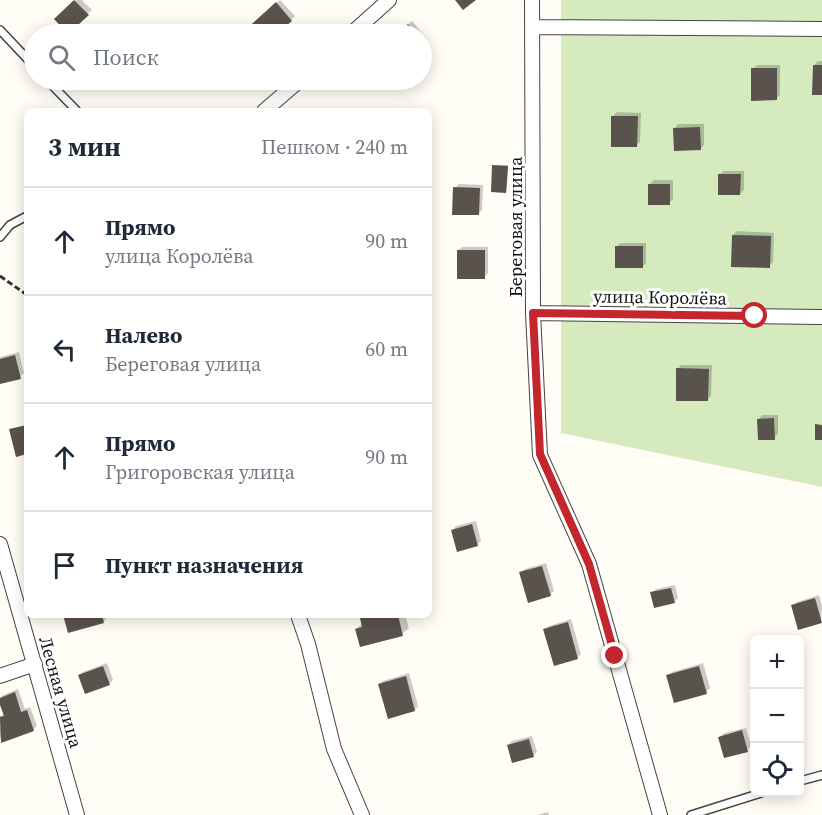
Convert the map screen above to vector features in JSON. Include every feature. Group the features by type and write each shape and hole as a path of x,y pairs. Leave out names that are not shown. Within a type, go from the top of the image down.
{"street":[{"path":"362,24 389,0"},
{"name":"Береговая улица","path":"532,0 533,313 540,454 589,564 660,815"},
{"path":"532,27 822,29"},
{"path":"267,108 288,90"},
{"name":"улица Королёва","path":"533,313 822,317"},
{"name":"Лесная улица","path":"0,544 77,815"},
{"path":"299,618 308,644 334,749 362,815"},
{"path":"0,676 35,664"}],"lane":[{"path":"0,30 24,55"},
{"path":"57,90 74,108"},
{"path":"0,237 10,225 24,218"},
{"path":"804,781 822,775"},
{"path":"691,815 750,796"}],"path":[{"path":"0,276 24,293"}],"green space":[{"path":"561,0 822,0 822,487 561,433"}],"building":[{"path":"74,0 89,15 79,24 59,24 54,19"},
{"path":"455,0 476,0 463,10"},
{"path":"276,2 292,21 288,24 252,24"},
{"path":"813,65 822,65 822,95 812,95"},
{"path":"751,68 777,68 777,100 751,101"},
{"path":"611,116 638,116 637,147 611,147"},
{"path":"700,127 701,150 674,151 673,128"},
{"path":"492,165 508,166 506,193 491,192"},
{"path":"718,174 741,174 740,195 718,195"},
{"path":"648,184 670,184 670,205 648,205"},
{"path":"453,187 480,188 479,215 452,215"},
{"path":"732,235 771,236 770,268 731,267"},
{"path":"615,246 643,246 643,268 615,268"},
{"path":"457,250 485,250 485,279 457,279"},
{"path":"15,355 21,379 0,384 0,359"},
{"path":"676,368 709,369 708,401 676,401"},
{"path":"774,418 775,440 758,440 757,419"},
{"path":"815,424 822,425 822,440 815,440"},
{"path":"24,426 24,455 16,457 9,429"},
{"path":"472,524 478,546 457,552 451,530"},
{"path":"542,566 551,596 528,603 519,572"},
{"path":"671,588 675,603 654,608 650,592"},
{"path":"815,598 822,623 798,630 791,605"},
{"path":"64,618 103,618 104,623 68,633"},
{"path":"360,618 399,618 403,636 360,647 355,629 362,627"},
{"path":"568,622 578,659 554,666 543,629"},
{"path":"103,666 110,685 85,694 78,675"},
{"path":"699,666 707,694 674,703 666,675"},
{"path":"406,676 415,711 388,719 378,684"},
{"path":"15,692 21,712 27,710 34,731 1,743 0,717 4,716 0,698"},
{"path":"742,730 748,752 724,758 718,737"},
{"path":"529,739 534,757 512,763 507,745"}],"route":[{"path":"615,656 589,564 540,454 533,313 755,316"}]}
